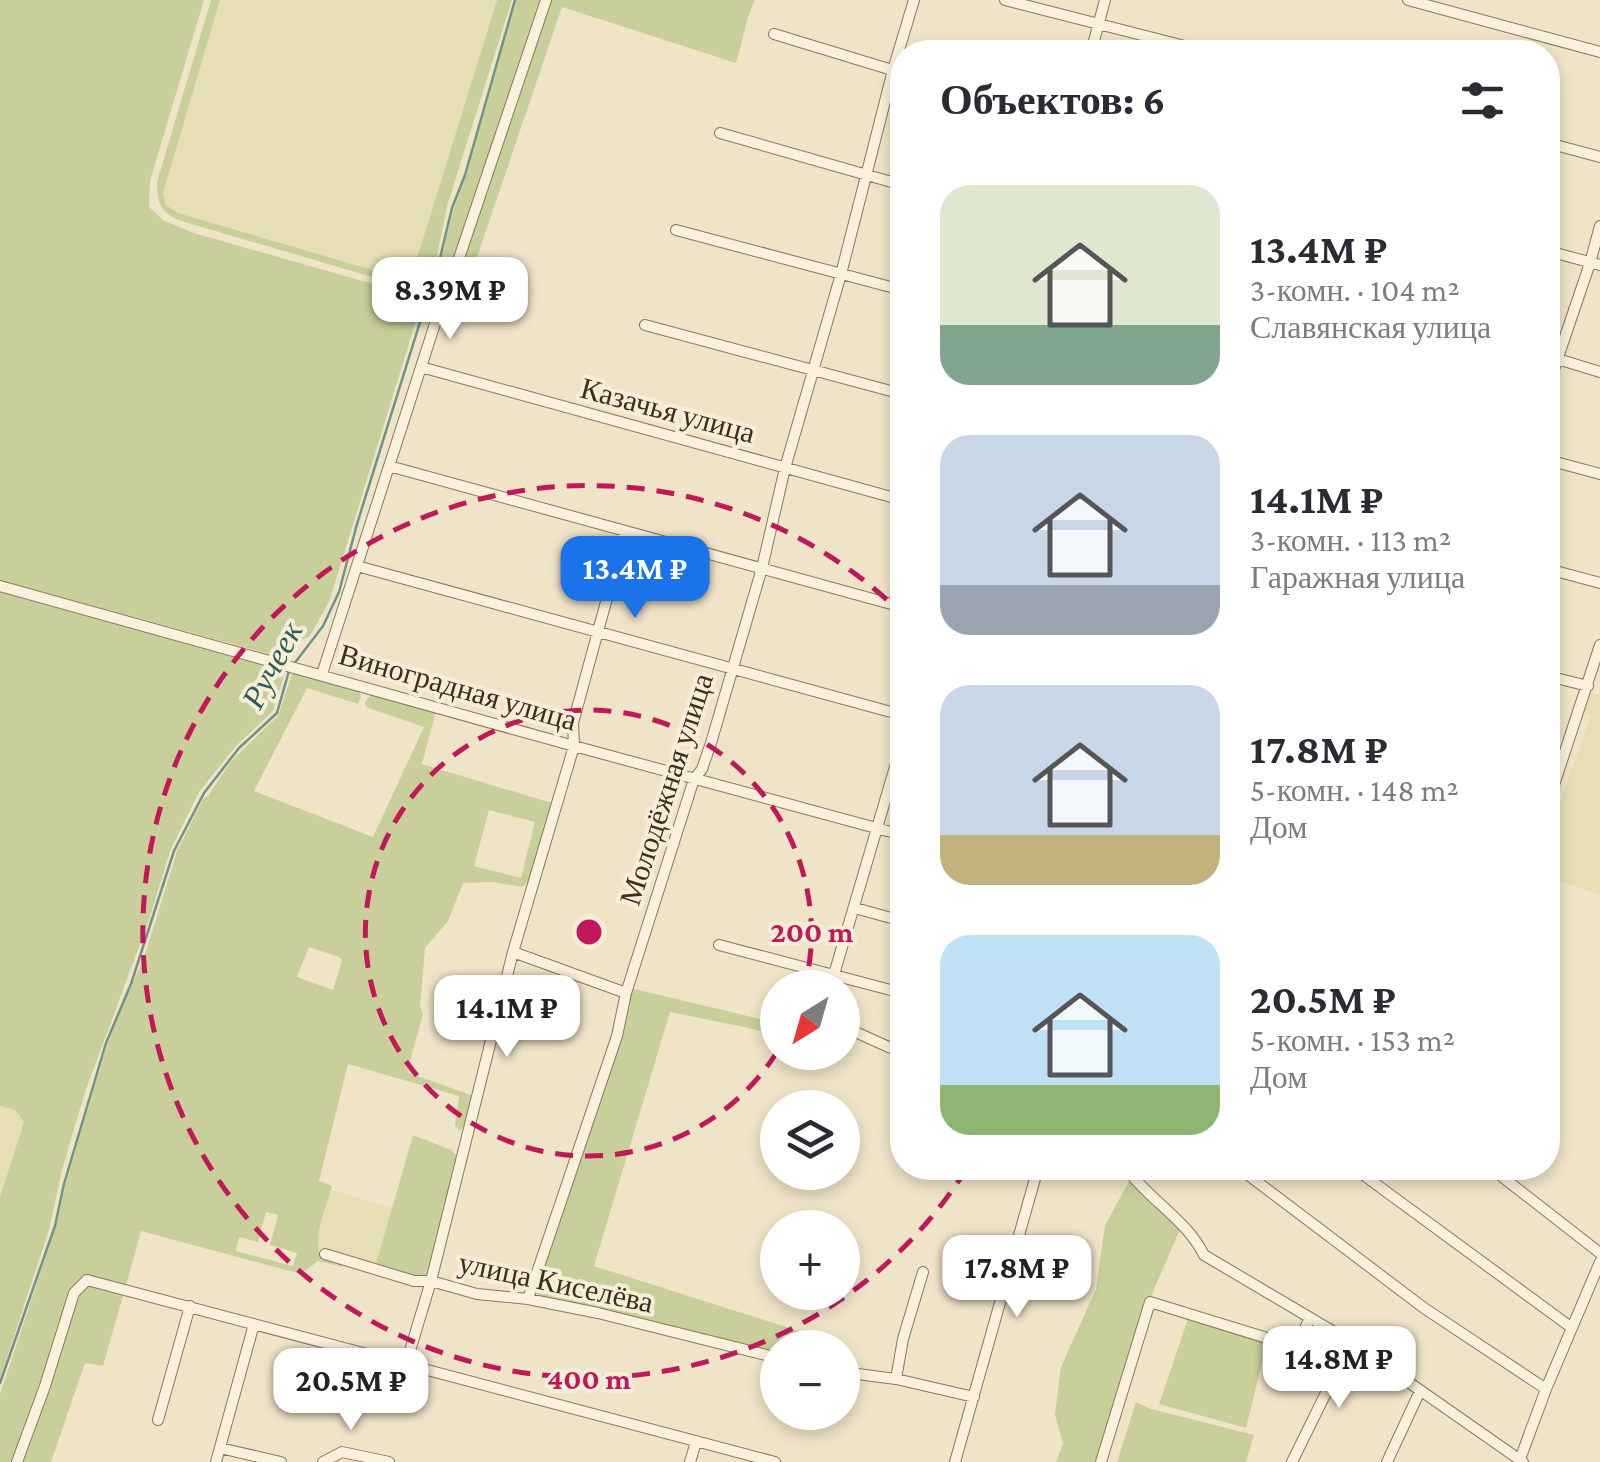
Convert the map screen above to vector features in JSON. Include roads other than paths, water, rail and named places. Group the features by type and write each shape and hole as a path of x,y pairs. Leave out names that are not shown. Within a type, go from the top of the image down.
{"street":[{"path":"322,674 546,0"},
{"name":"Молодёжная улица","path":"905,40 914,0"},
{"path":"1005,0 1158,40"},
{"path":"1095,40 1105,0"},
{"path":"1408,0 1556,40"},
{"path":"774,34 890,70"},
{"path":"1560,41 1600,52"},
{"name":"Молодёжная улица","path":"528,1299 617,1036 626,993 694,779 712,742 890,98"},
{"path":"720,133 890,182"},
{"path":"1560,146 1600,157"},
{"path":"1560,341 1595,264 1600,226"},
{"path":"676,230 890,287"},
{"path":"1560,254 1595,264"},
{"path":"645,325 890,391"},
{"path":"1560,360 1600,372"},
{"name":"Казачья улица","path":"421,367 890,497"},
{"path":"1560,463 1600,474"},
{"path":"389,466 890,604"},
{"path":"406,1364 431,1281 513,952 574,746 574,723 626,532"},
{"path":"357,566 890,712"},
{"path":"1560,572 1600,583"},
{"name":"Виноградная улица","path":"0,586 890,832"},
{"path":"1560,759 1600,644"},
{"path":"1560,679 1588,686"},
{"path":"836,970 890,782"},
{"path":"855,908 890,918"},
{"path":"719,944 820,970"},
{"path":"513,952 626,993"},
{"path":"860,981 890,990"},
{"path":"860,1034 890,1048"},
{"path":"955,1462 1035,1180"},
{"path":"1135,1180 1195,1236 1204,1255 1351,1342 1521,1461 1546,1389 1600,1262"},
{"path":"1255,1180 1424,1308 1546,1389"},
{"path":"1370,1180 1572,1328"},
{"path":"1506,1180 1600,1253"},
{"name":"улица Киселёва","path":"325,1254 414,1281 598,1313 760,1354"},
{"path":"896,1379 923,1272"},
{"path":"16,1461 74,1293 87,1280 776,1462"},
{"path":"1101,1462 1150,1302 1296,1347 1310,1318"},
{"path":"158,1420 190,1306"},
{"path":"216,1462 254,1324"},
{"path":"1292,1462 1351,1342"},
{"path":"860,1374 974,1397"},
{"path":"1387,1462 1420,1391"},
{"path":"690,1462 696,1442"},
{"path":"220,1448 281,1462"},
{"path":"323,1462 342,1452 389,1462"}],"waterway":[{"name":"Ручеек","path":"294,664 323,626 339,592 515,0"},
{"name":"Ручеек","path":"0,1383 55,1226 106,1043 131,984 174,851 204,793 239,748 277,713 289,671"}]}
